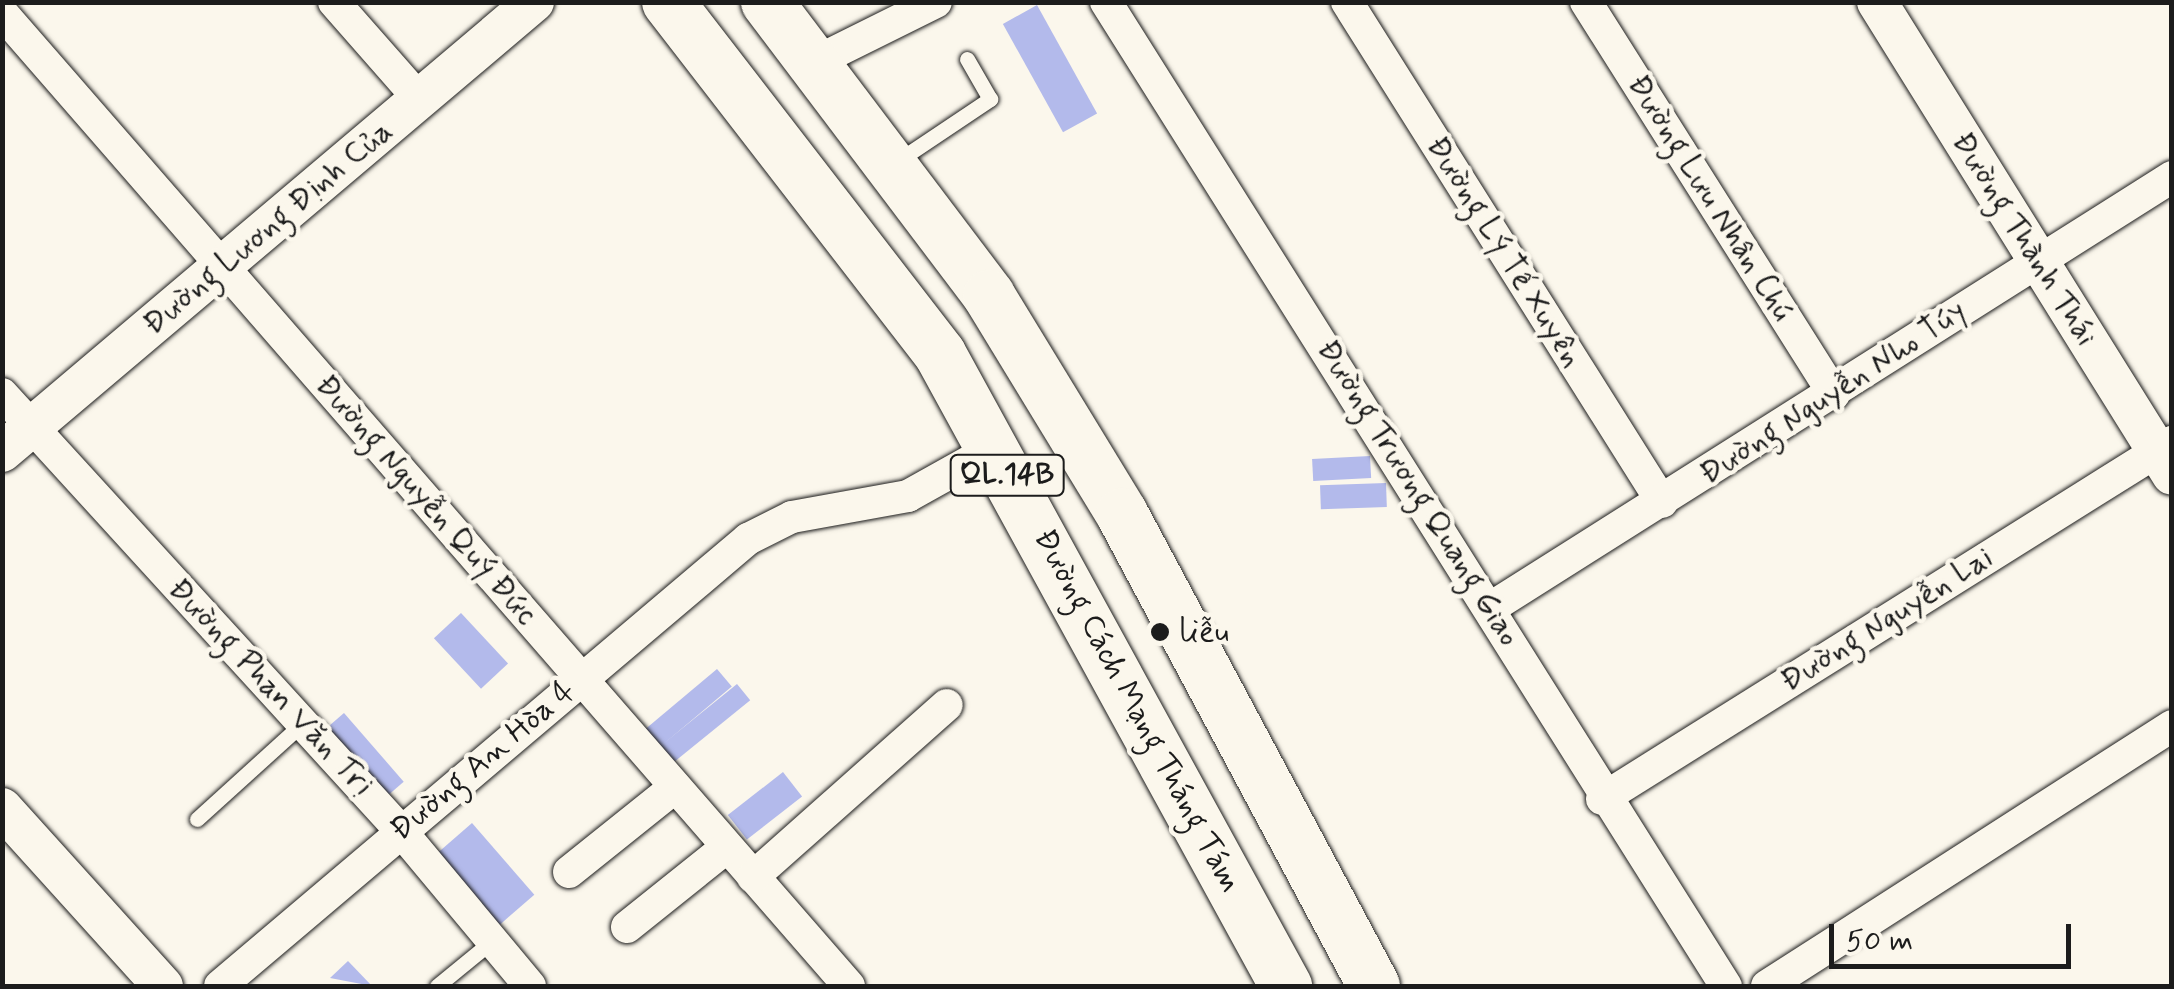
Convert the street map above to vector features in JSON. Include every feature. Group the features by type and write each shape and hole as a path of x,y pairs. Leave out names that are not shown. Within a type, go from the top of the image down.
{"highway":[{"name":"Đường Cách Mạng Tháng Tám","path":"668,2 893,288 992,449 1286,986"},
{"name":"QL.14B","path":"768,2 989,296 1122,514 1374,986"}],"street":[{"path":"334,2 420,100"},
{"name":"Đường Lương Định Của","path":"16,440 534,2"},
{"path":"816,62 936,2"},
{"name":"Đường Trương Quang Giao","path":"1106,2 1492,607 1602,799 1726,986"},
{"name":"Đường Lý Tế Xuyên","path":"1347,2 1662,502"},
{"name":"Đường Lưu Nhân Chú","path":"1586,2 1834,394"},
{"name":"Đường Thành Thái","path":"1877,2 2166,456"},
{"name":"Đường Nguyễn Quý Đức","path":"2,13 849,986"},
{"name":"Đường Nguyễn Nho Túy","path":"1492,607 2172,177"},
{"name":"Đường Phan Văn Trị","path":"2,394 16,440 303,723 400,830 530,986"},
{"name":"Đường An Hòa 4","path":"220,986 748,539 792,516 908,496 992,449"},
{"name":"Đường Nguyễn Lai","path":"1602,799 2166,456"},
{"path":"754,876 947,705"},
{"path":"1767,986 2172,726"},
{"path":"569,872 675,787"},
{"path":"2,808 162,986"},
{"path":"626,927 727,847"}],"lane":[{"path":"892,165 990,99 967,59"},
{"path":"197,819 303,723"},
{"path":"436,986 492,941"}],"building":[{"path":"1037,5 1097,113 1063,132 1003,24"},
{"path":"1370,456 1371,478 1313,481 1312,459"},
{"path":"1386,483 1387,507 1321,509 1320,485"},
{"path":"461,613 508,663 481,689 434,638"},
{"path":"717,669 732,687 661,746 646,729"},
{"path":"737,684 750,700 670,765 657,749"},
{"path":"344,713 404,782 383,800 323,731"},
{"path":"783,772 802,796 747,840 728,815"},
{"path":"472,823 534,895 496,928 434,856"},
{"path":"348,961 372,986 330,978"}],"place":[{"name":"liễu","path":"1160,632"}]}
